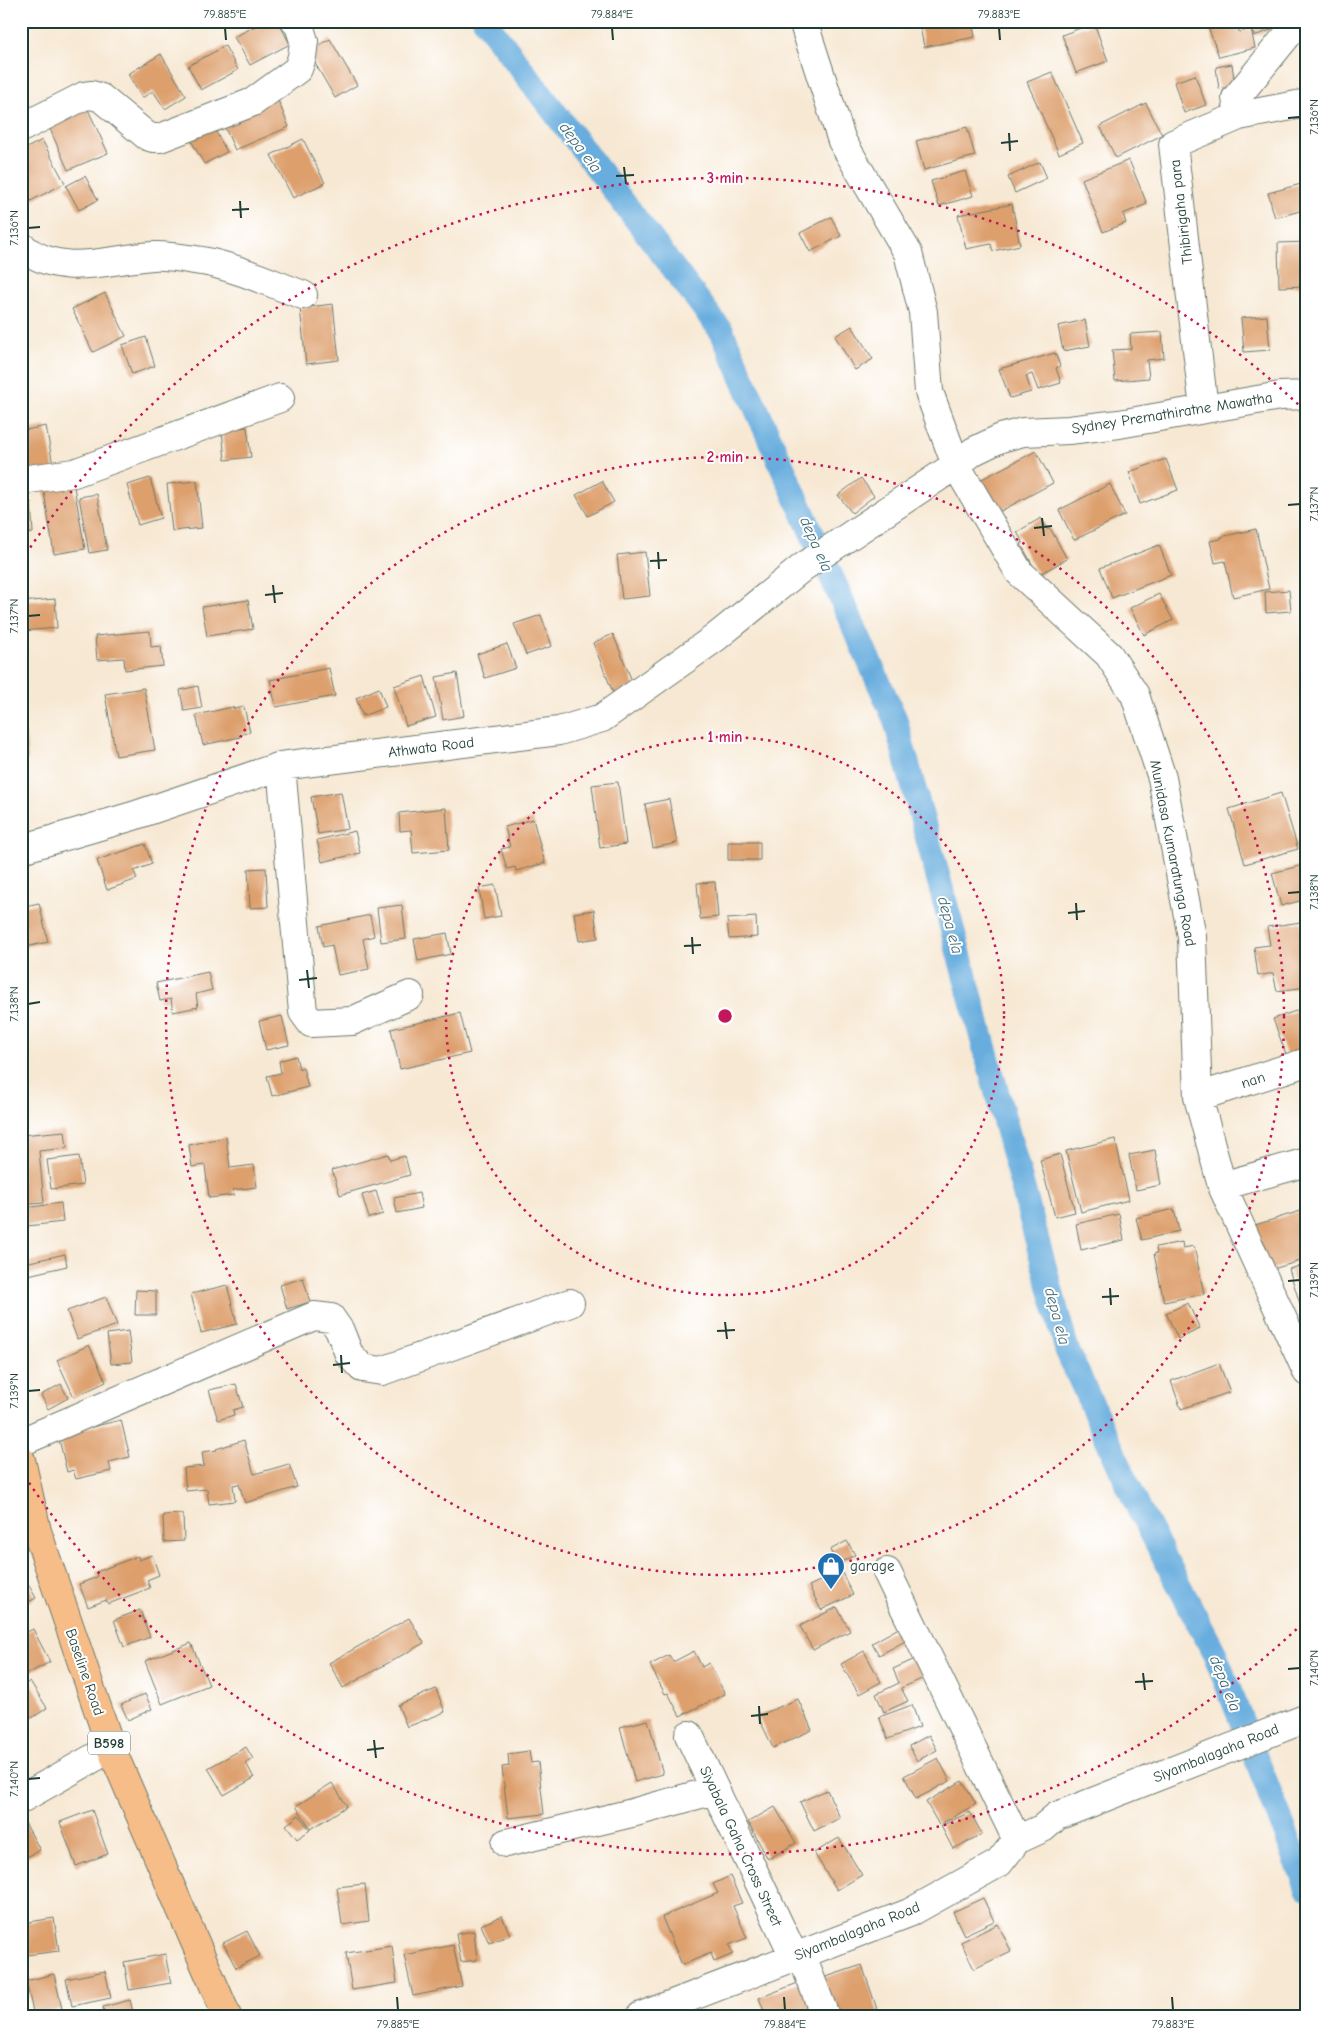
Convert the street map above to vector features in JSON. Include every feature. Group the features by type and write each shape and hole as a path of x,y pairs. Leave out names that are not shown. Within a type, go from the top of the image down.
{"main road":[{"name":"Baseline Road","path":"21,1460 29,1535 110,1748 227,2016"}],"street":[{"path":"21,128 84,96 92,95 101,98 153,138 160,138 253,102 298,69 304,41 299,25 295,21"},
{"name":"Munidasa Kumaratunga Road","path":"803,21 842,141 908,253 923,312 929,392 956,466 1019,572 1109,655 1135,695 1162,778 1192,937 1198,1097 1222,1186 1304,1360"},
{"path":"1299,21 1236,98 1239,116 1307,103"},
{"name":"Thibirigaha para","path":"1204,409 1173,144 1239,116"},
{"path":"21,246 28,252 54,264 82,265 154,256 201,261 303,295"},
{"name":"Sydney Premathiratne Mawatha","path":"841,543 956,466 974,451 1001,438 1023,432 1069,430 1119,424 1280,396 1307,396"},
{"path":"21,480 74,473 280,398"},
{"name":"Athwata Road","path":"21,849 133,816 281,766 559,731 602,718 715,638 802,567 841,543"},
{"path":"281,766 303,1012 311,1023 352,1021 410,994"},
{"name":"nan","path":"1198,1097 1307,1062"},
{"path":"1222,1186 1307,1162"},
{"path":"21,1442 314,1316 331,1318 340,1331 349,1354 362,1368 382,1371 570,1303"},
{"path":"887,1572 1017,1840"},
{"name":"Siyambalagaha Road","path":"641,2016 909,1913 999,1862 1017,1840 1043,1828 1058,1816 1277,1728 1307,1718"},
{"name":"Siyabala Gaha Cross Street","path":"689,1735 825,2016"},
{"path":"21,1799 110,1748"},
{"path":"506,1843 632,1813 715,1790"}],"building":[{"path":"265,21 278,21 290,44 250,65 234,37"},
{"path":"919,21 972,21 975,37 924,47"},
{"path":"1206,21 1236,21 1239,32 1251,29 1255,48 1219,57"},
{"path":"1249,21 1269,21 1271,30 1254,36"},
{"path":"1094,23 1108,61 1076,73 1062,35"},
{"path":"330,39 357,85 335,98 308,51"},
{"path":"225,46 238,70 201,90 188,66"},
{"path":"161,54 186,96 165,109 153,91 142,98 128,74"},
{"path":"1232,64 1235,86 1219,89 1216,67"},
{"path":"1052,72 1083,143 1059,154 1027,82"},
{"path":"1195,75 1206,105 1184,113 1174,82"},
{"path":"277,98 289,127 235,150 222,121"},
{"path":"85,103 108,153 68,170 46,120"},
{"path":"1146,103 1162,135 1116,158 1100,126"},
{"path":"211,123 227,152 204,164 188,135"},
{"path":"967,127 975,156 924,170 916,141"},
{"path":"303,139 325,183 293,198 271,155"},
{"path":"42,140 65,183 21,206 21,151"},
{"path":"1129,160 1147,204 1123,214 1126,223 1103,232 1082,179"},
{"path":"1040,162 1047,178 1015,193 1008,177"},
{"path":"965,171 973,196 939,206 931,181"},
{"path":"85,176 98,200 79,210 66,186"},
{"path":"1301,184 1307,209 1275,218 1268,193"},
{"path":"1012,204 1020,245 993,251 991,244 966,249 958,215"},
{"path":"831,217 841,236 810,252 800,233"},
{"path":"1307,242 1307,286 1279,287 1278,243"},
{"path":"105,293 126,336 93,352 72,309"},
{"path":"333,304 339,360 306,364 300,308"},
{"path":"1267,316 1270,350 1244,352 1241,318"},
{"path":"1085,320 1090,346 1063,351 1058,326"},
{"path":"852,326 873,359 855,370 835,336"},
{"path":"1162,332 1164,358 1147,360 1149,378 1115,381 1112,350 1131,349 1130,334"},
{"path":"146,337 155,366 132,374 122,345"},
{"path":"1055,353 1060,366 1056,368 1061,383 1038,390 1032,374 1026,376 1031,392 1010,398 999,369"},
{"path":"46,426 54,471 21,477 21,431"},
{"path":"247,427 251,457 225,460 222,430"},
{"path":"1036,451 1053,483 997,513 980,480"},
{"path":"1166,459 1178,490 1140,504 1129,472"},
{"path":"150,478 161,518 138,525 127,485"},
{"path":"861,478 874,496 852,513 838,495"},
{"path":"73,481 85,549 54,554 43,486"},
{"path":"197,481 202,528 172,531 167,484"},
{"path":"602,481 614,502 588,516 576,495"},
{"path":"1110,484 1125,515 1074,540 1059,510"},
{"path":"97,494 107,550 89,553 79,497"},
{"path":"21,502 31,502 33,533 21,534"},
{"path":"1041,518 1048,530 1050,528 1067,559 1038,575 1021,544 1023,543 1017,532"},
{"path":"1256,529 1269,589 1233,597 1225,561 1215,563 1210,541"},
{"path":"1159,545 1171,575 1112,598 1100,568"},
{"path":"645,552 650,596 622,599 617,555"},
{"path":"1289,590 1291,611 1266,613 1265,592"},
{"path":"1159,594 1173,620 1144,635 1130,608"},
{"path":"55,599 57,628 23,631 24,646 21,646 21,602"},
{"path":"248,600 253,629 207,636 202,607"},
{"path":"541,615 552,646 526,655 514,624"},
{"path":"150,631 151,647 161,646 163,666 125,670 124,658 97,660 95,636"},
{"path":"613,634 634,686 614,695 593,643"},
{"path":"507,644 516,668 485,678 477,654"},
{"path":"329,668 335,696 276,707 270,680"},
{"path":"457,673 464,716 443,720 436,677"},
{"path":"424,676 436,717 406,726 394,686"},
{"path":"198,686 202,708 184,711 180,690"},
{"path":"144,688 155,750 116,756 105,694"},
{"path":"379,688 386,707 363,716 356,698"},
{"path":"233,707 234,709 244,707 250,732 239,735 240,737 203,745 196,715"},
{"path":"21,731 25,731 28,760 21,761"},
{"path":"618,782 626,844 600,848 592,785"},
{"path":"341,792 348,829 318,834 311,797"},
{"path":"1281,793 1298,849 1245,864 1229,809"},
{"path":"669,799 677,843 653,848 645,804"},
{"path":"446,808 449,850 413,853 411,830 400,831 399,813"},
{"path":"533,819 545,863 516,871 515,867 507,869 501,849 510,847 505,827"},
{"path":"355,831 360,853 322,862 317,840"},
{"path":"728,842 760,842 760,860 728,860"},
{"path":"145,844 152,864 134,871 137,879 107,890 97,860"},
{"path":"1307,864 1307,899 1281,906 1272,873"},
{"path":"266,868 268,907 250,908 248,869"},
{"path":"715,882 718,917 700,919 697,883"},
{"path":"495,885 501,916 484,919 479,888"},
{"path":"39,903 48,942 21,948 21,907"},
{"path":"402,905 406,939 381,942 377,908"},
{"path":"594,910 598,938 579,941 574,913"},
{"path":"370,915 374,936 363,939 369,969 338,975 332,945 323,947 319,926"},
{"path":"756,917 757,937 729,939 727,919"},
{"path":"1301,922 1307,955 1307,987 1277,991 1273,973 1258,976 1254,947 1270,945 1267,927"},
{"path":"447,933 451,954 418,961 414,939"},
{"path":"208,972 212,990 196,994 198,1007 173,1012 171,999 160,1001 156,983"},
{"path":"1307,1007 1307,1056 1289,1062 1273,1019"},
{"path":"460,1013 470,1053 400,1069 391,1029"},
{"path":"282,1016 289,1045 266,1050 259,1021"},
{"path":"296,1056 299,1069 303,1067 308,1087 272,1096 267,1076 281,1073 279,1061"},
{"path":"65,1131 67,1148 39,1151 44,1203 21,1205 21,1135"},
{"path":"226,1137 230,1168 254,1165 257,1187 233,1190 234,1195 209,1198 205,1165 192,1167 189,1145"},
{"path":"1115,1139 1129,1200 1081,1212 1066,1151"},
{"path":"1155,1150 1161,1185 1136,1190 1129,1155"},
{"path":"388,1154 390,1160 405,1156 410,1175 340,1195 332,1170"},
{"path":"1060,1154 1075,1212 1055,1217 1040,1160"},
{"path":"79,1156 83,1185 51,1189 47,1160"},
{"path":"376,1191 383,1214 369,1218 362,1195"},
{"path":"419,1193 422,1208 397,1213 394,1198"},
{"path":"61,1203 63,1222 27,1226 24,1208"},
{"path":"1174,1209 1179,1231 1142,1240 1136,1218"},
{"path":"1307,1209 1307,1259 1266,1271 1252,1226"},
{"path":"1119,1214 1124,1240 1081,1250 1076,1224"},
{"path":"1182,1242 1183,1248 1194,1246 1204,1294 1164,1302 1154,1254 1157,1253 1156,1247"},
{"path":"65,1254 67,1266 24,1276 21,1264"},
{"path":"1307,1264 1307,1322 1306,1323 1289,1269"},
{"path":"303,1278 310,1302 287,1309 280,1285"},
{"path":"227,1285 237,1324 201,1333 191,1294"},
{"path":"136,1290 156,1291 156,1315 135,1315"},
{"path":"106,1297 117,1325 77,1339 67,1311"},
{"path":"1188,1303 1200,1329 1178,1339 1166,1313"},
{"path":"128,1331 132,1362 111,1364 107,1334"},
{"path":"89,1345 106,1382 74,1397 57,1360"},
{"path":"1219,1363 1230,1392 1181,1409 1171,1381"},
{"path":"61,1384 68,1398 48,1409 41,1395"},
{"path":"236,1384 243,1407 233,1410 234,1415 218,1420 209,1390"},
{"path":"121,1420 130,1457 109,1462 111,1471 76,1479 73,1470 67,1472 58,1435"},
{"path":"244,1440 254,1474 289,1464 297,1487 245,1503 239,1484 233,1485 235,1501 209,1504 207,1489 186,1491 184,1468 204,1466 202,1452 217,1450"},
{"path":"1307,1457 1307,1476 1298,1463"},
{"path":"183,1514 184,1541 164,1542 163,1515"},
{"path":"847,1541 855,1555 837,1564 830,1550"},
{"path":"152,1555 159,1575 147,1580 150,1588 108,1604 106,1600 88,1607 79,1584 97,1577 96,1572 138,1556 139,1560"},
{"path":"21,1571 36,1598 21,1606"},
{"name":"garage","path":"841,1571 853,1595 821,1610 809,1586"},
{"path":"837,1607 850,1631 813,1650 800,1626"},
{"path":"140,1610 150,1637 124,1647 114,1620"},
{"path":"409,1618 424,1643 343,1688 329,1663"},
{"path":"904,1625 911,1638 879,1655 872,1643"},
{"path":"33,1629 50,1662 21,1677 21,1635"},
{"path":"191,1643 209,1685 162,1704 145,1661"},
{"path":"694,1651 702,1667 709,1663 725,1694 680,1716 668,1693 665,1694 650,1665 669,1655 673,1662"},
{"path":"864,1651 881,1682 859,1694 841,1664"},
{"path":"915,1659 924,1678 901,1688 908,1701 884,1712 876,1694 899,1683 893,1669"},
{"path":"30,1681 47,1708 32,1718 21,1702 21,1687"},
{"path":"436,1689 445,1712 407,1727 398,1705"},
{"path":"145,1694 152,1709 128,1720 121,1705"},
{"path":"798,1699 812,1730 773,1748 758,1716"},
{"path":"912,1705 920,1727 888,1739 879,1717"},
{"path":"21,1711 29,1721 21,1727"},
{"path":"648,1720 663,1774 635,1782 620,1727"},
{"path":"929,1735 937,1750 917,1761 909,1746"},
{"path":"246,1747 253,1759 246,1763 254,1778 224,1795 208,1768"},
{"path":"529,1751 531,1763 538,1762 544,1814 508,1818 502,1767 509,1766 508,1754"},
{"path":"938,1758 950,1781 916,1799 904,1776"},
{"path":"962,1781 976,1804 939,1825 926,1802"},
{"path":"332,1783 347,1806 311,1829 296,1806"},
{"path":"827,1790 840,1818 814,1831 800,1802"},
{"path":"775,1807 796,1843 768,1859 748,1822"},
{"path":"92,1810 108,1854 76,1866 60,1822"},
{"path":"970,1812 982,1834 953,1849 941,1826"},
{"path":"299,1815 310,1830 297,1839 286,1825"},
{"path":"23,1819 40,1850 21,1860 21,1820"},
{"path":"839,1838 862,1875 837,1890 814,1853"},
{"path":"730,1876 742,1903 733,1906 747,1938 729,1945 733,1954 714,1962 711,1953 682,1965 662,1917 718,1893 713,1884"},
{"path":"365,1884 369,1921 342,1925 337,1887"},
{"path":"983,1898 994,1921 964,1935 953,1912"},
{"path":"502,1916 510,1935 489,1943 481,1925"},
{"path":"54,1918 59,1951 27,1955 23,1923"},
{"path":"998,1924 1011,1951 974,1969 961,1942"},
{"path":"247,1931 260,1956 236,1968 223,1943"},
{"path":"474,1931 477,1960 461,1962 456,1934"},
{"path":"453,1945 462,1986 413,1996 404,1955"},
{"path":"392,1946 397,1983 352,1990 346,1953"},
{"path":"165,1954 171,1983 129,1990 124,1962"},
{"path":"862,1965 878,2012 865,2016 835,2016 823,1978"},
{"path":"105,1971 111,1998 72,2006 66,1979"},
{"path":"54,1974 62,2009 34,2016 26,1981"},
{"path":"803,1981 817,2016 766,2016 759,1998"},
{"path":"130,2000 134,2016 105,2016 103,2007"}],"waterway":[{"name":"depa ela","path":"485,21 722,332 895,719 1067,1350 1138,1507 1215,1654 1307,1887"}],"place":[{"name":"garage","path":"831,1590"}]}
